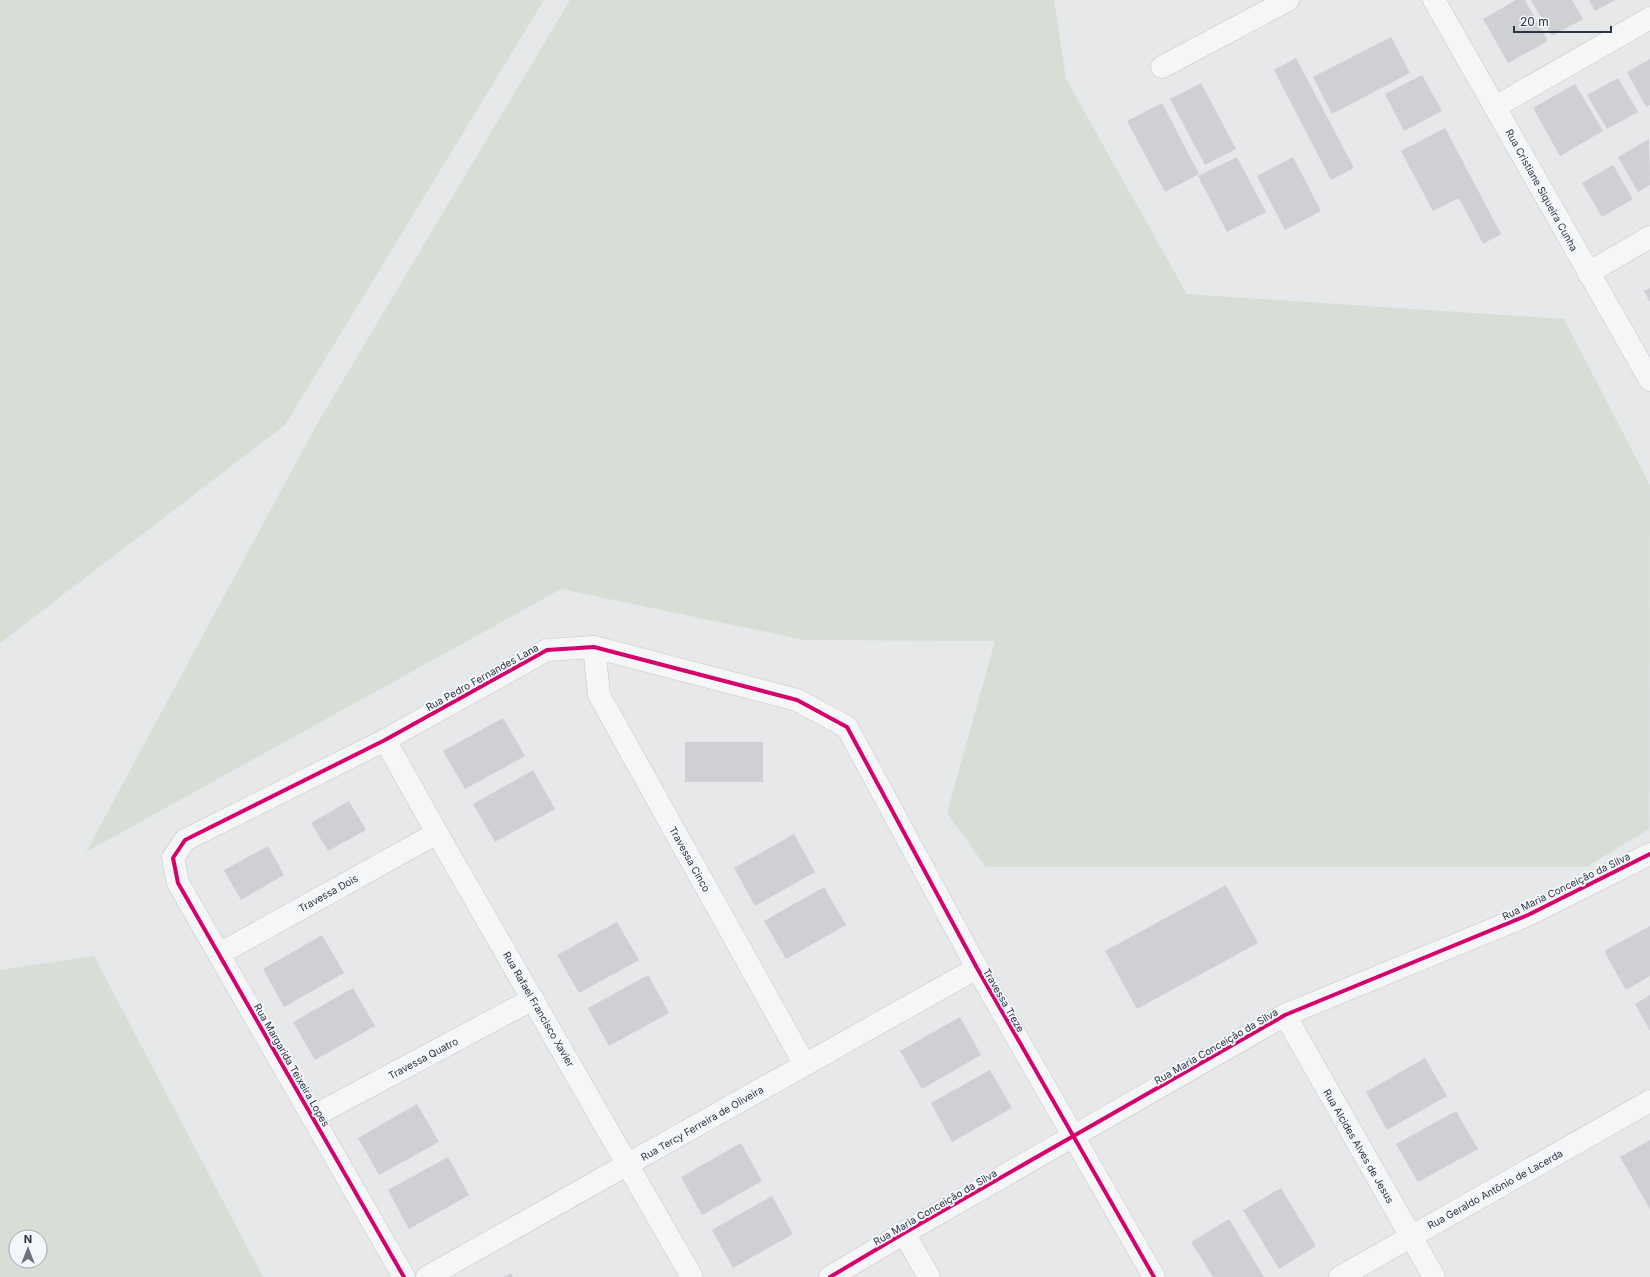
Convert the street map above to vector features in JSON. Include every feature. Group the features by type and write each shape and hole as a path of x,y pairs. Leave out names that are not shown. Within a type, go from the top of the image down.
{"street":[{"path":"1162,68 1288,0"},
{"name":"Rua Cristiane Siqueira Cunha","path":"1434,0 1650,380"},
{"path":"1495,107 1650,18"},
{"path":"1588,273 1650,237"},
{"name":"Rua Pedro Fernandes Lana","path":"173,858 185,840 386,740 547,650 594,647 798,700 847,728"},
{"name":"Travessa Cinco","path":"594,647 599,695 805,1065"},
{"name":"Travessa Treze","path":"847,728 977,968 1154,1277"},
{"name":"Rua Rafael Francisco Xavier","path":"386,740 437,833 692,1277"},
{"name":"Travessa Dois","path":"219,954 437,833"},
{"name":"Rua Maria Conceição da Silva","path":"830,1277 904,1233 1285,1015 1528,916 1650,854"},
{"name":"Rua Margarida Teixeira Lopes","path":"173,858 178,883 404,1277"},
{"name":"Rua Tercy Ferreira de Oliveira","path":"427,1277 629,1165 977,968"},
{"name":"Travessa Quatro","path":"312,1117 533,999"},
{"name":"Rua Alcides Alves de Jesus","path":"1285,1015 1434,1277"},
{"name":"Rua Geraldo Antônio de Lacerda","path":"1340,1277 1650,1101"},
{"path":"904,1233 929,1277"}],"shaded area":[{"path":"0,0 544,0 285,425 0,643"},
{"path":"570,0 1054,0 1066,79 1187,294 1564,319 1650,485 1649,829 1586,867 986,867 947,813 995,641 805,640 561,589 86,852 317,424"},
{"path":"94,956 263,1277 0,1277 0,970"}],"building":[{"path":"1516,0 1525,0 1548,41 1508,63 1483,19"},
{"path":"1531,0 1572,0 1583,19 1552,36"},
{"path":"1589,0 1615,0 1595,11"},
{"path":"1391,37 1410,73 1332,114 1313,77"},
{"path":"1296,58 1354,168 1331,180 1274,70"},
{"path":"1650,59 1650,105 1646,107 1627,72"},
{"path":"1422,75 1442,111 1404,131 1385,94"},
{"path":"1618,78 1638,112 1607,129 1587,95"},
{"path":"1201,83 1236,149 1205,165 1170,99"},
{"path":"1575,84 1603,131 1560,156 1533,108"},
{"path":"1162,103 1199,174 1165,192 1127,121"},
{"path":"1445,128 1501,234 1483,244 1459,198 1433,211 1401,151"},
{"path":"1649,139 1650,185 1638,192 1618,157"},
{"path":"1237,157 1266,212 1227,232 1198,176"},
{"path":"1293,157 1321,211 1285,230 1257,176"},
{"path":"1613,165 1633,199 1602,217 1582,183"},
{"path":"1650,288 1650,302 1644,291"},
{"path":"503,718 525,756 465,789 443,751"},
{"path":"685,742 763,742 763,782 685,782"},
{"path":"533,770 555,809 495,842 473,804"},
{"path":"349,801 366,830 328,851 311,823"},
{"path":"794,834 815,872 755,906 734,868"},
{"path":"268,846 284,875 241,900 224,870"},
{"path":"1226,885 1258,943 1137,1009 1105,951"},
{"path":"824,887 846,925 786,959 764,921"},
{"path":"617,922 639,960 579,993 557,955"},
{"path":"1650,926 1650,976 1626,990 1604,951"},
{"path":"322,935 344,973 284,1007 263,969"},
{"path":"648,975 669,1013 609,1046 588,1008"},
{"path":"353,988 375,1026 315,1060 293,1022"},
{"path":"1650,995 1650,1031 1635,1004"},
{"path":"960,1017 981,1055 922,1089 900,1051"},
{"path":"1425,1058 1447,1096 1387,1130 1366,1092"},
{"path":"990,1070 1012,1108 952,1142 931,1103"},
{"path":"417,1104 439,1142 379,1175 358,1138"},
{"path":"1456,1111 1478,1149 1418,1182 1396,1144"},
{"path":"1650,1140 1650,1209 1620,1157"},
{"path":"741,1143 762,1181 702,1215 681,1177"},
{"path":"448,1157 469,1195 409,1229 388,1190"},
{"path":"1281,1188 1316,1246 1279,1269 1243,1210"},
{"path":"772,1196 793,1234 733,1268 712,1230"},
{"path":"1229,1219 1264,1277 1213,1277 1191,1242"},
{"path":"511,1273 513,1277 504,1277"}],"cycle path":[{"path":"404,1277 178,883 173,858 185,840 385,740 547,650 594,647 797,700 847,727 977,968 1154,1277"},
{"path":"830,1277 904,1233 1285,1015 1528,915 1650,854"}]}
